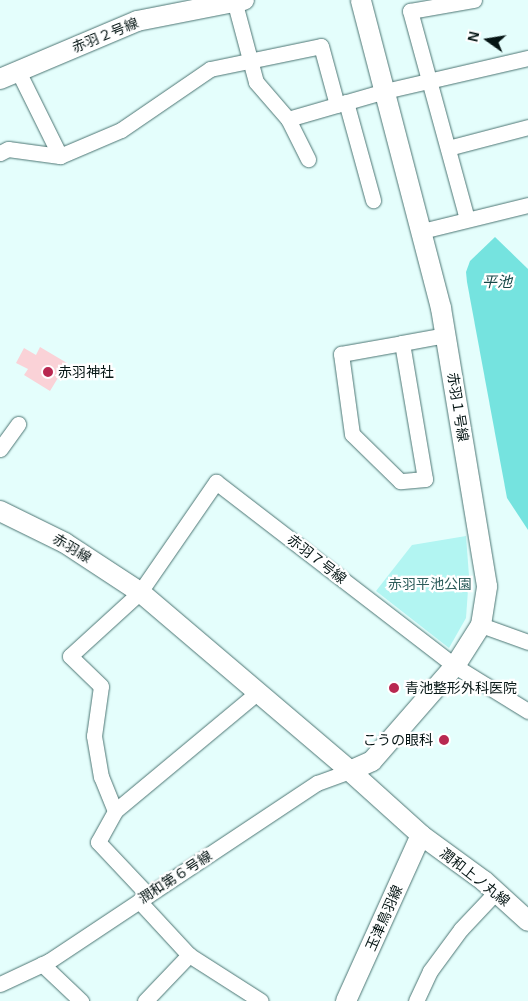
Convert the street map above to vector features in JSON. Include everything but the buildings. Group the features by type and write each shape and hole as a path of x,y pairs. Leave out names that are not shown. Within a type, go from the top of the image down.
{"street":[{"name":"赤羽１号線","path":"350,771 372,761 455,666 481,625 487,586 441,308 361,0"},
{"path":"467,219 410,11 474,0"},
{"path":"237,1 256,82 288,119 308,159"},
{"name":"赤羽２号線","path":"0,79 137,21 237,1"},
{"path":"0,153 8,149 60,156 121,130 172,92 210,69 321,46 373,200"},
{"path":"288,119 385,91 528,58"},
{"path":"18,70 60,156"},
{"path":"448,148 528,127"},
{"path":"422,231 528,205"},
{"path":"402,343 425,479 400,481 352,434 341,354 446,335"},
{"path":"0,449 18,424"},
{"name":"赤羽７号線","path":"140,592 216,482 455,666 528,711"},
{"name":"赤羽線","path":"0,511 65,543 140,592 258,692"},
{"path":"115,810 101,777 94,736 101,686 70,656 140,592"},
{"path":"481,625 528,642"},
{"path":"258,692 115,810 98,842 189,955 261,1001"},
{"name":"潤和上ノ丸線","path":"258,692 421,835 496,892 528,920"},
{"name":"潤和第６号線","path":"0,984 42,964 318,784 350,771"},
{"name":"玉津鳥羽線","path":"346,1001 421,835"},
{"path":"416,1001 430,971 461,929 496,892"},
{"path":"146,1001 189,955"},
{"path":"42,964 81,1001"}],"green space":[{"name":"赤羽平池公園","path":"466,536 469,576 466,618 449,648 376,591 412,545"}],"water":[{"name":"平池","path":"495,237 528,269 528,530 507,498 467,282 466,272 470,261"}],"place":[{"name":"赤羽神社","path":"48,372"},
{"name":"青池整形外科医院","path":"394,688"},
{"name":"こうの眼科","path":"444,740"}]}
